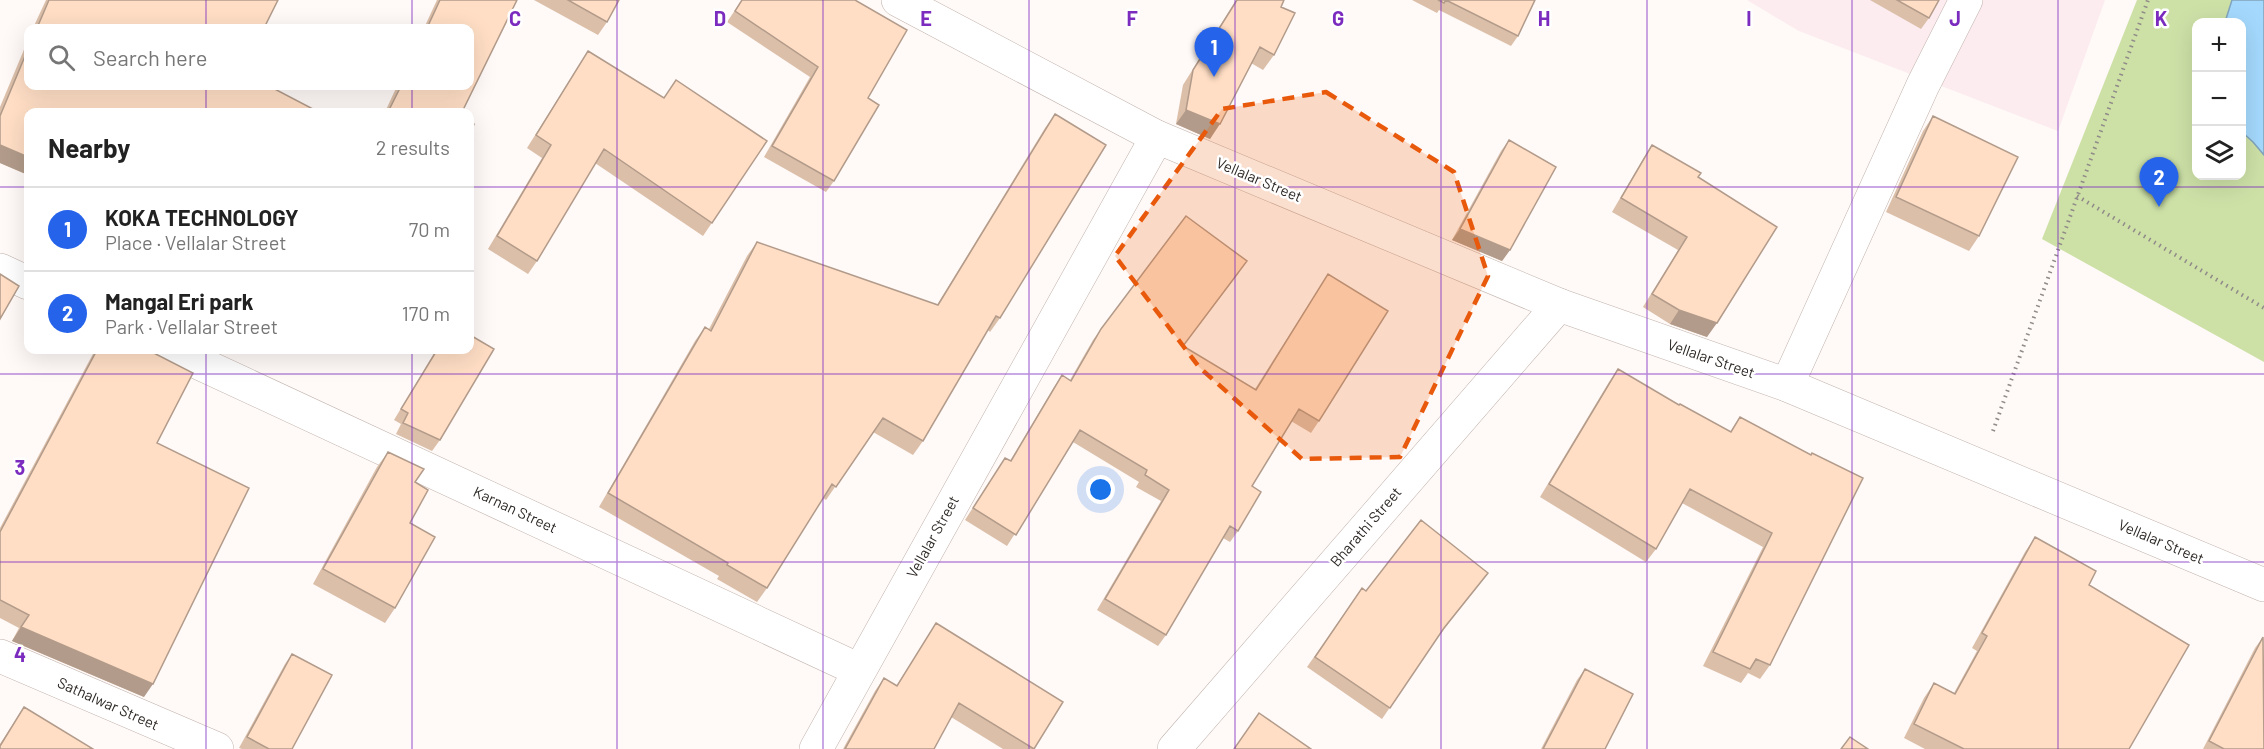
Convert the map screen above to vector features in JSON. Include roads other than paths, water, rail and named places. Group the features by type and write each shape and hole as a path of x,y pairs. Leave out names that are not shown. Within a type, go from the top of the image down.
{"street":[{"name":"Vellalar Street","path":"898,0 1157,138 1559,305 1787,385 2264,585"},
{"path":"1787,385 1918,95 1966,0"},
{"name":"Vellalar Street","path":"816,749 1157,138"},
{"path":"0,270 24,281"},
{"name":"Bharathi Street","path":"1174,749 1559,305"},
{"name":"Karnan Street","path":"180,354 860,670"},
{"name":"Sathalwar Street","path":"0,656 217,749"}],"water":[{"path":"2232,0 2264,0 2264,155 2246,136 2246,18 2226,18"}],"place":[{"name":"KOKA TECHNOLOGY","path":"1214,77"},
{"name":"Mangal Eri park","path":"2159,207"}]}
